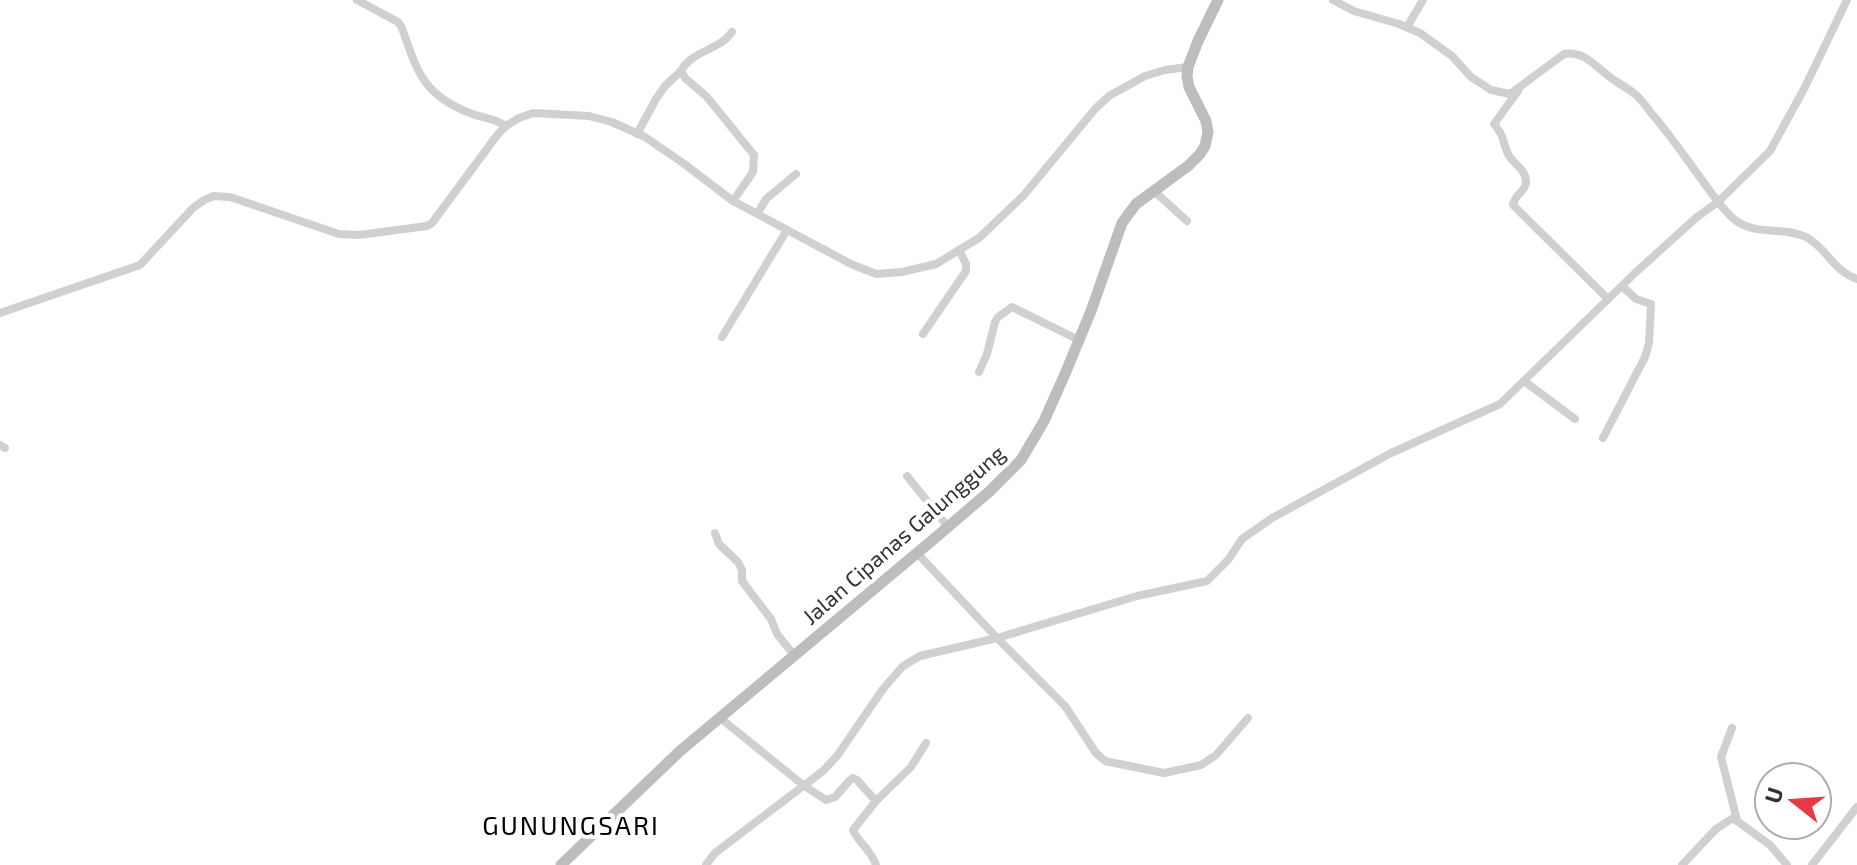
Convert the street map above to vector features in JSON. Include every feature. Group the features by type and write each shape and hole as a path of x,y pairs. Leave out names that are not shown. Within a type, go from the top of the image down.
{"street":[{"path":"357,0 398,22 421,79 433,92 459,109 506,126"},
{"path":"0,313 140,265 193,208 214,196 230,197 339,234 359,235 427,226 498,134 519,118 533,113 600,119 645,137 733,201 851,264 876,274 936,264 979,238 1024,195 1109,96 1145,76 1188,67 1218,0"},
{"path":"1333,0 1366,16 1420,33 1491,90 1510,94 1564,54 1583,55 1637,95 1718,202 1736,221 1759,230 1804,236 1821,248 1847,276 1857,279"},
{"path":"1407,27 1423,0"},
{"path":"706,865 715,853 823,771 837,756 883,689 903,666 920,656 997,638 1137,596 1207,581 1228,560 1242,539 1272,518 1391,453 1500,404 1608,299 1697,217 1718,202 1770,151 1847,0"},
{"path":"637,134 665,86 688,60 722,43 732,32"},
{"name":"Jalan Cipanas Galunggung","path":"561,865 680,751 948,527 1021,460 1044,421 1122,223 1136,204 1188,166 1205,146 1208,132 1206,121 1189,87 1188,67"},
{"path":"681,71 707,97 754,155 753,172 733,201"},
{"path":"1523,85 1494,124 1502,134 1509,155 1522,169 1526,182 1513,205 1608,299"},
{"path":"758,213 766,199 796,174"},
{"path":"1154,191 1187,221"},
{"path":"722,337 787,230"},
{"path":"923,334 966,271 959,250"},
{"path":"1603,438 1645,357 1649,343 1651,304 1634,298 1622,286"},
{"path":"979,372 995,322 1012,307 1075,338"},
{"path":"1524,381 1575,419"},
{"path":"907,476 948,527"},
{"path":"715,533 719,544 738,562 742,581 794,655"},
{"path":"917,553 1065,706 1096,753 1110,763 1164,773 1201,765 1216,755 1248,718"},
{"path":"719,717 822,799 835,797 853,778 876,801"},
{"path":"1732,728 1721,757 1738,821"},
{"path":"876,865 872,854 853,830 876,801 911,767 926,743"},
{"path":"1812,865 1857,807"},
{"path":"1682,865 1716,829 1733,818 1770,845 1787,865"}],"district":[{"name":"GUNUNGSARI","path":"571,824"}]}
